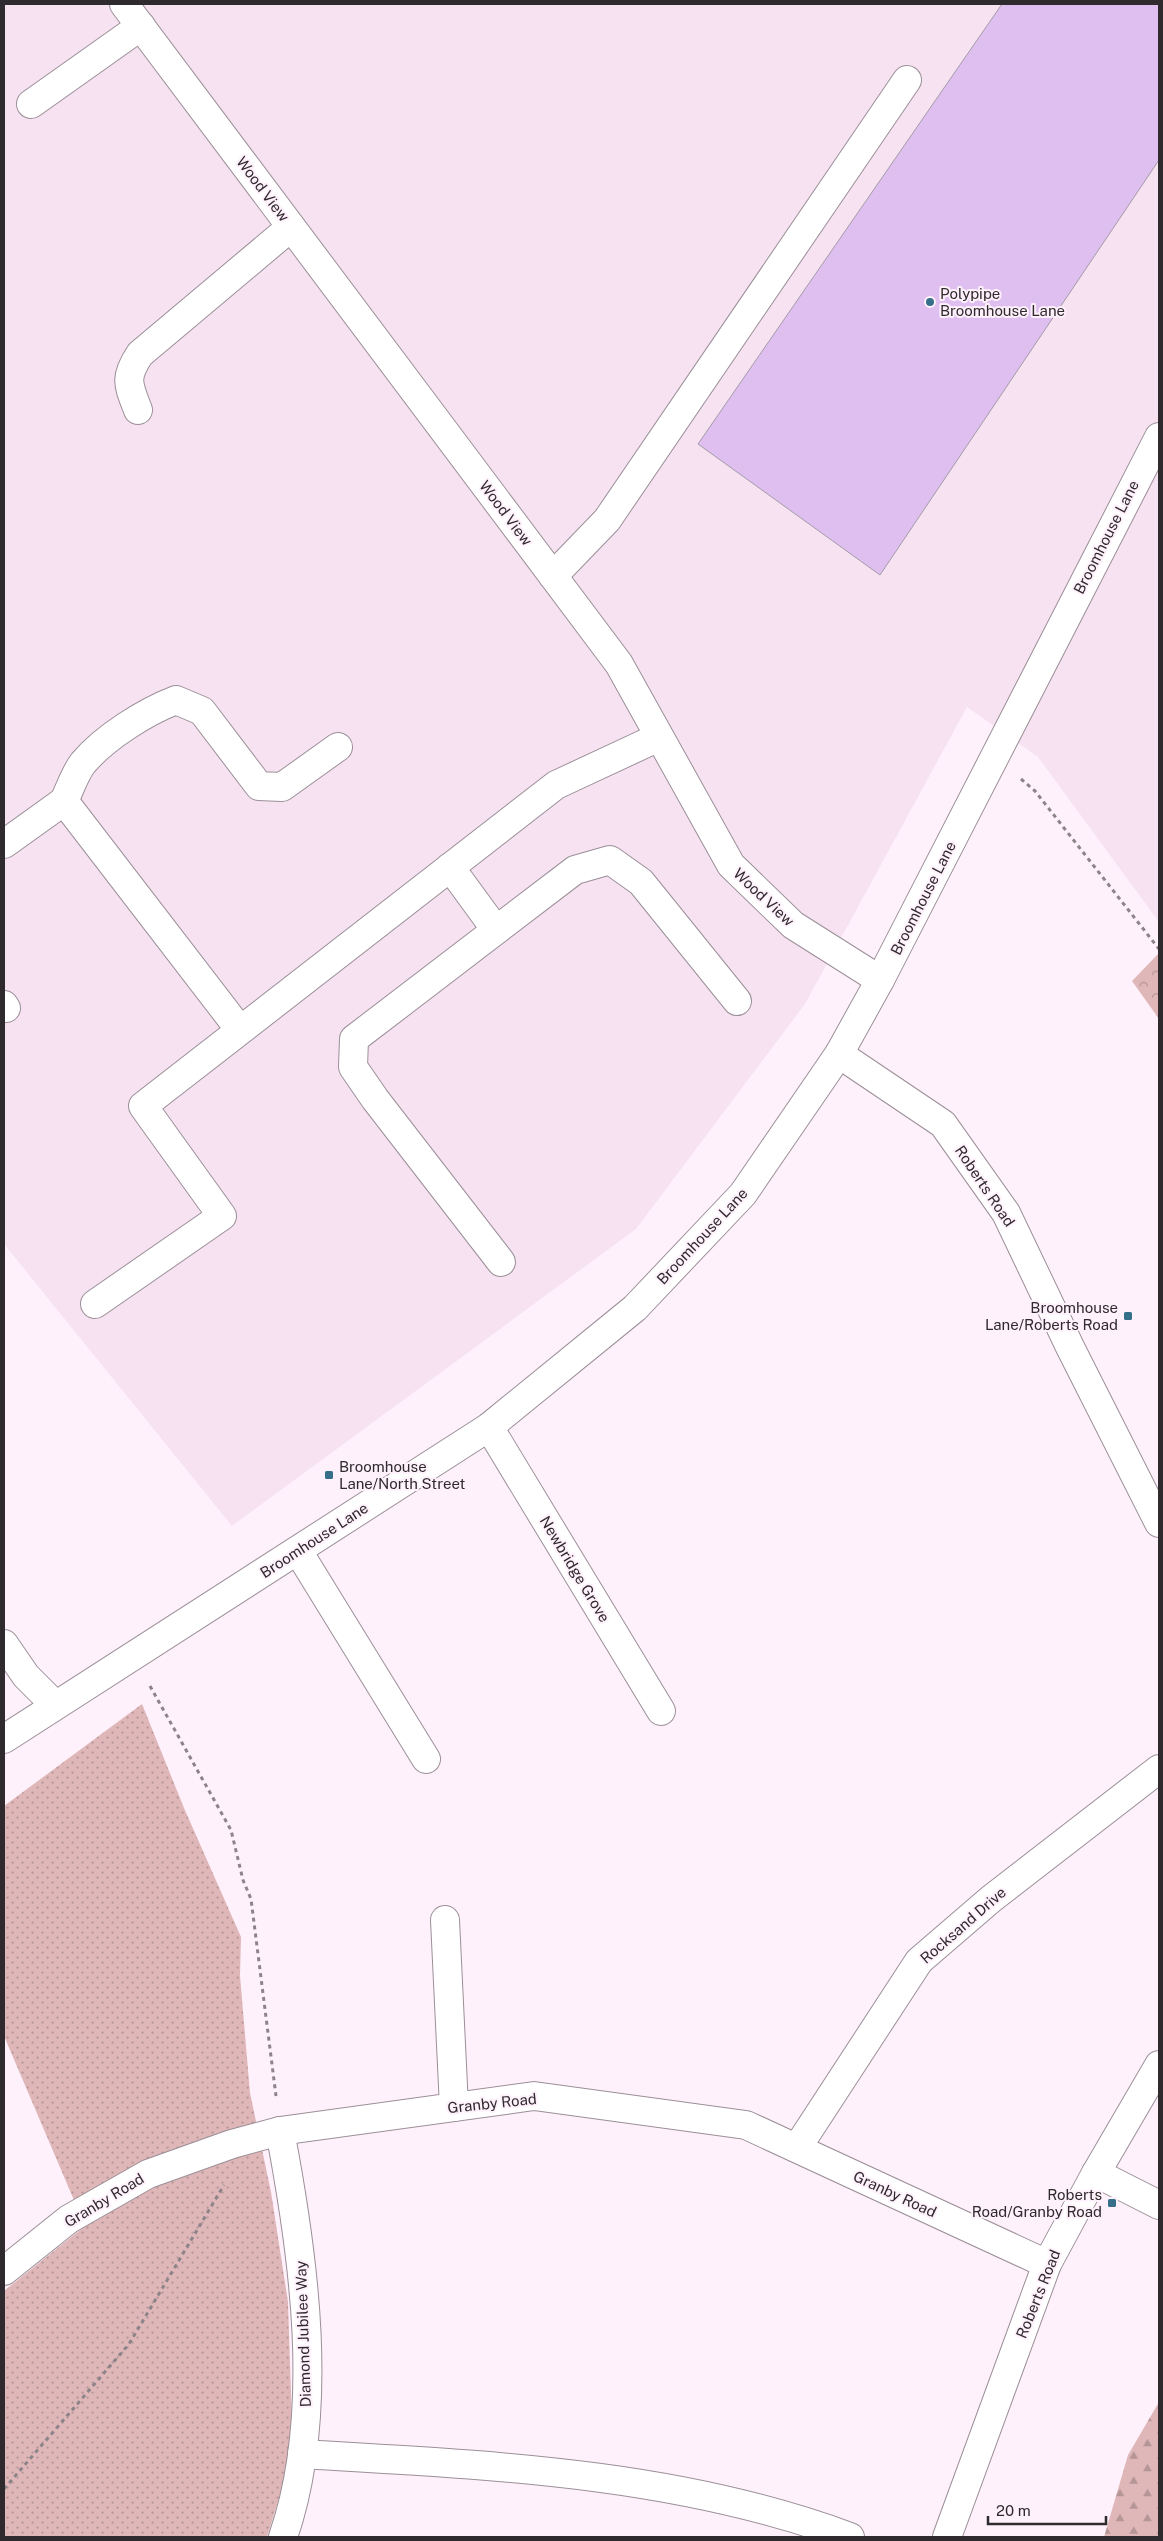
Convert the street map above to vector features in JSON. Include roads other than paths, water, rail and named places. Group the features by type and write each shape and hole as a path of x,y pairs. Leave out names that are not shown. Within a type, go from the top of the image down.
{"street":[{"name":"Wood View","path":"124,4 620,664 731,865 793,925 880,980"},
{"path":"31,104 141,26"},
{"path":"553,576 607,520 907,80"},
{"path":"138,410 129,388 129,370 140,354 291,227"},
{"name":"Broomhouse Lane","path":"4,1738 489,1427 634,1308 743,1194 839,1054 880,980 1159,437"},
{"path":"4,844 64,801 82,764 102,745 154,709 176,700 202,711 259,786 282,787 338,747"},
{"path":"95,1304 222,1216 143,1106 556,785 659,737"},
{"path":"64,801 240,1030"},
{"path":"501,1262 353,1067 354,1039 575,870 610,860 641,882 737,1001"},
{"path":"450,867 496,930"},
{"name":"Roberts Road","path":"839,1054 943,1124 1006,1213 1070,1347 1159,1522"},
{"name":"Newbridge Grove","path":"489,1427 661,1711"},
{"path":"298,1551 426,1759"},
{"path":"4,1644 26,1676 55,1705"},
{"name":"Rocksand Drive","path":"797,2148 919,1961 991,1899 1159,1770"},
{"path":"445,1920 454,2107"},
{"name":"Roberts Road","path":"947,2537 1048,2264 1096,2173 1159,2065"},
{"name":"Granby Road","path":"4,2271 69,2219 148,2174 232,2144 280,2131 534,2096 746,2125 1048,2264"},
{"name":"Diamond Jubilee Way","path":"280,2131 299,2245 304,2303 306,2370 305,2438 298,2483 283,2537"},
{"path":"1096,2173 1159,2205"},
{"path":"302,2454 504,2466 574,2474 702,2496 760,2510 850,2537"}],"place":[{"name":"Polypipe Broomhouse Lane","path":"930,302"},
{"name":"Broomhouse Lane/Roberts Road","path":"1128,1316"},
{"name":"Broomhouse Lane/North Street","path":"329,1475"},
{"name":"Roberts Road/Granby Road","path":"1112,2203"}]}
